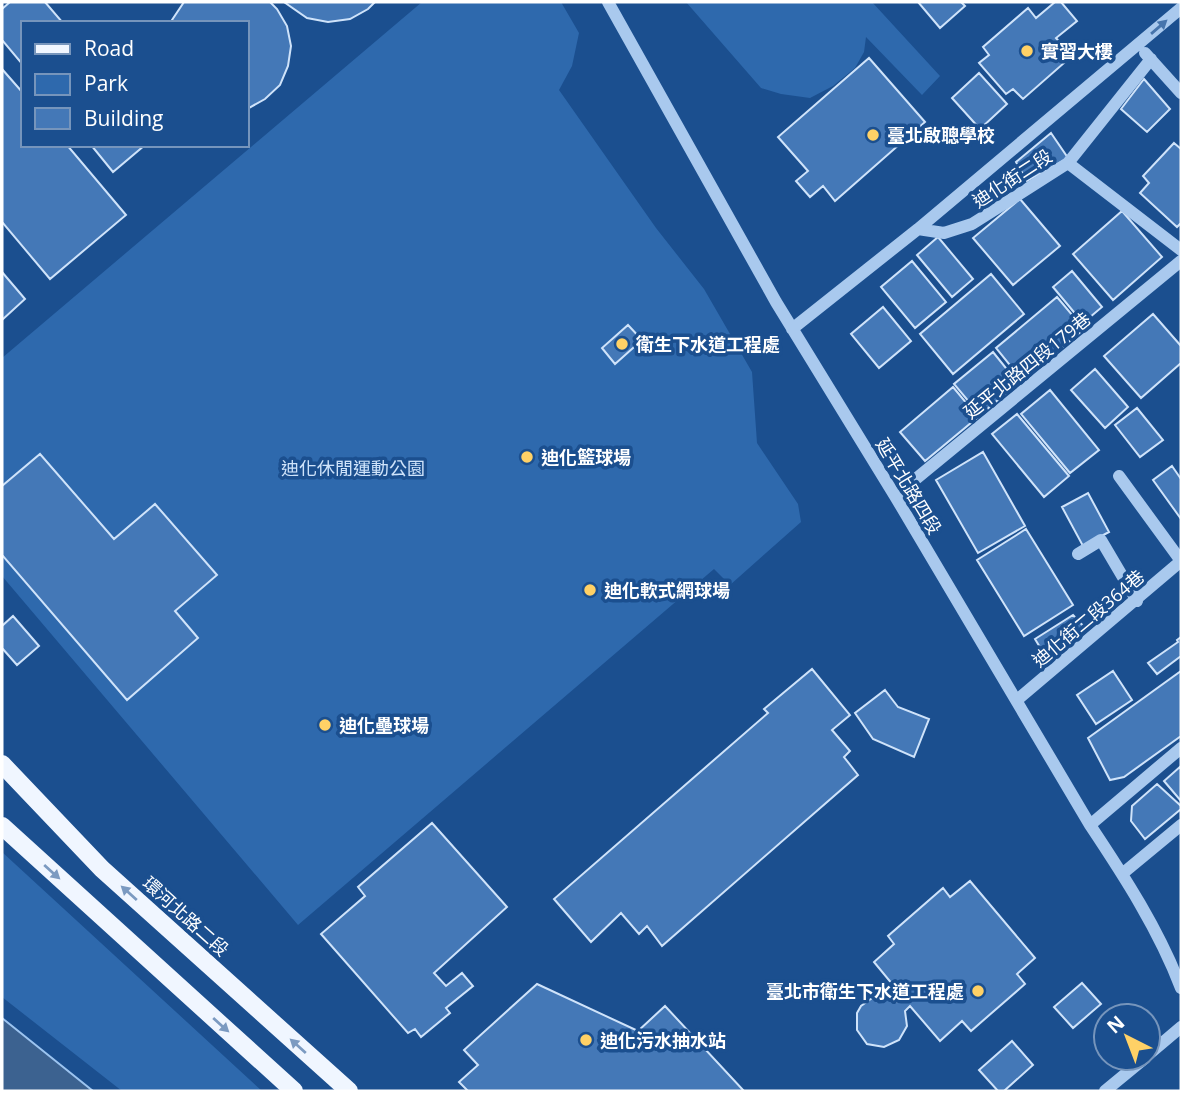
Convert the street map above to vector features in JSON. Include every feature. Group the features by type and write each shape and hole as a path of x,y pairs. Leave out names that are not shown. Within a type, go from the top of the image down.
{"main road":[{"name":"環河北路二段","path":"2,764 102,869 349,1091"},
{"path":"2,826 294,1091"}],"street":[{"name":"延平北路四段","path":"608,2 792,329 1122,874 1174,969 1181,988"},
{"path":"792,329 918,229 1181,8"},
{"path":"1138,46 1181,93"},
{"path":"1068,163 1151,59"},
{"name":"迪化街二段","path":"918,229 944,233 972,224 1068,163 1181,250"},
{"name":"延平北路四段179巷","path":"895,496 1181,261"},
{"path":"1119,476 1181,561"},
{"path":"1078,554 1101,540 1137,601"},
{"name":"迪化街二段364巷","path":"1017,700 1181,561"},
{"path":"1090,825 1181,748"},
{"path":"1122,874 1181,825"},
{"path":"1162,1043 1181,1027"},
{"path":"1105,1091 1128,1072"}],"green space":[{"name":"迪化休閒運動公園","path":"422,2 561,2 579,33 572,66 559,90 656,228 704,289 752,372 757,443 798,504 801,522 730,585 714,569 298,925 2,576 2,358"},
{"path":"686,2 872,2 940,76 922,95 866,37 864,52 855,68 833,86 810,98 781,94 761,88"},
{"path":"2,852 262,1091 122,1091 2,997"}],"shaded area":[{"path":"2,1018 93,1091 2,1091"}],"building":[{"path":"10,2 45,2 61,21 21,21 21,63 2,40 2,9"},
{"path":"184,2 270,2 287,26 291,46 288,66 280,85 265,99 248,108 248,21 171,21"},
{"path":"284,2 375,2 350,19 328,22 307,18"},
{"path":"918,2 961,2 965,6 940,28"},
{"name":"實習大樓","path":"1055,2 1061,2 1077,21 1056,38 1072,56 1023,99 1013,89 1006,94 979,63 989,55 983,47 1028,8 1036,18"},
{"path":"869,58 925,122 835,201 823,186 810,197 796,181 808,171 778,137"},
{"path":"2,69 21,91 21,147 69,147 126,215 50,279 2,222"},
{"path":"979,73 1007,104 980,129 952,98"},
{"path":"1144,79 1170,109 1147,132 1121,109"},
{"path":"1051,133 1068,158 1027,181 1016,162"},
{"path":"1174,143 1181,149 1181,223 1177,227 1140,193 1149,183 1143,176"},
{"path":"93,147 143,147 113,172"},
{"path":"1020,199 1060,246 1013,285 973,238"},
{"path":"1122,211 1162,257 1113,300 1073,254"},
{"path":"938,237 973,279 952,297 917,255"},
{"path":"912,261 946,302 915,328 881,287"},
{"path":"1072,271 1102,307 1083,323 1053,287"},
{"path":"2,272 25,299 2,320"},
{"path":"991,274 1024,314 953,374 920,334"},
{"path":"1057,297 1084,329 1022,380 996,348"},
{"path":"883,307 911,341 879,368 851,334"},
{"path":"1153,314 1181,346 1181,363 1141,398 1104,356"},
{"name":"衛生下水道工程處","path":"628,325 642,340 615,364 602,348"},
{"path":"993,352 1018,383 980,415 954,384"},
{"path":"1095,369 1128,407 1105,428 1071,390"},
{"path":"953,387 978,417 925,461 900,432"},
{"path":"1050,390 1099,450 1070,473 1021,414"},
{"path":"1137,408 1163,440 1140,457 1115,425"},
{"path":"1017,414 1069,476 1044,497 992,434"},
{"path":"983,452 1025,526 978,553 936,480"},
{"path":"40,454 114,539 155,504 217,575 175,611 198,638 127,700 2,555 2,486"},
{"path":"1172,466 1181,479 1181,519 1153,480"},
{"path":"1088,493 1109,532 1083,546 1062,507"},
{"path":"1026,529 1073,605 1024,636 977,560"},
{"path":"1073,615 1087,630 1049,662 1035,639"},
{"path":"13,616 39,646 17,665 2,648 2,626"},
{"path":"1181,637 1181,656 1157,674 1148,663"},
{"path":"812,669 850,715 832,730 850,751 844,757 858,775 662,946 647,926 639,934 621,913 591,942 554,899 768,713 764,709"},
{"path":"1113,671 1132,700 1096,724 1077,695"},
{"path":"1181,671 1181,736 1124,777 1110,780 1088,738"},
{"path":"885,690 898,707 929,719 914,757 873,739 855,713"},
{"path":"1181,766 1181,801 1164,781"},
{"path":"1157,784 1181,809 1145,839 1131,821 1132,806"},
{"path":"432,823 507,907 434,973 446,986 462,973 473,986 446,1008 450,1013 421,1037 415,1029 408,1033 321,934 365,896 358,887"},
{"path":"970,881 1035,958 1017,974 1025,984 971,1031 962,1021 940,1041 910,1006 905,1011 907,1026 899,1040 884,1047 867,1044 857,1030 857,1013 861,1006 875,996 892,998 897,1002 903,997 874,962 894,944 888,936 943,888 950,897"},
{"path":"1082,983 1099,1002 1092,1002 1092,1012 1073,1028 1054,1007"},
{"name":"迪化污水抽水站","path":"537,984 638,1031 665,1006 744,1091 468,1091 459,1082 478,1065 464,1050"},
{"path":"1012,1041 1033,1065 1004,1091 998,1091 979,1070"}],"place":[{"name":"實習大樓","path":"1027,51"},
{"name":"臺北啟聰學校","path":"873,135"},
{"name":"衛生下水道工程處","path":"622,344"},
{"name":"迪化籃球場","path":"527,457"},
{"name":"迪化軟式網球場","path":"590,590"},
{"name":"迪化壘球場","path":"325,725"},
{"name":"臺北市衛生下水道工程處","path":"978,991"},
{"name":"迪化污水抽水站","path":"586,1040"}]}
